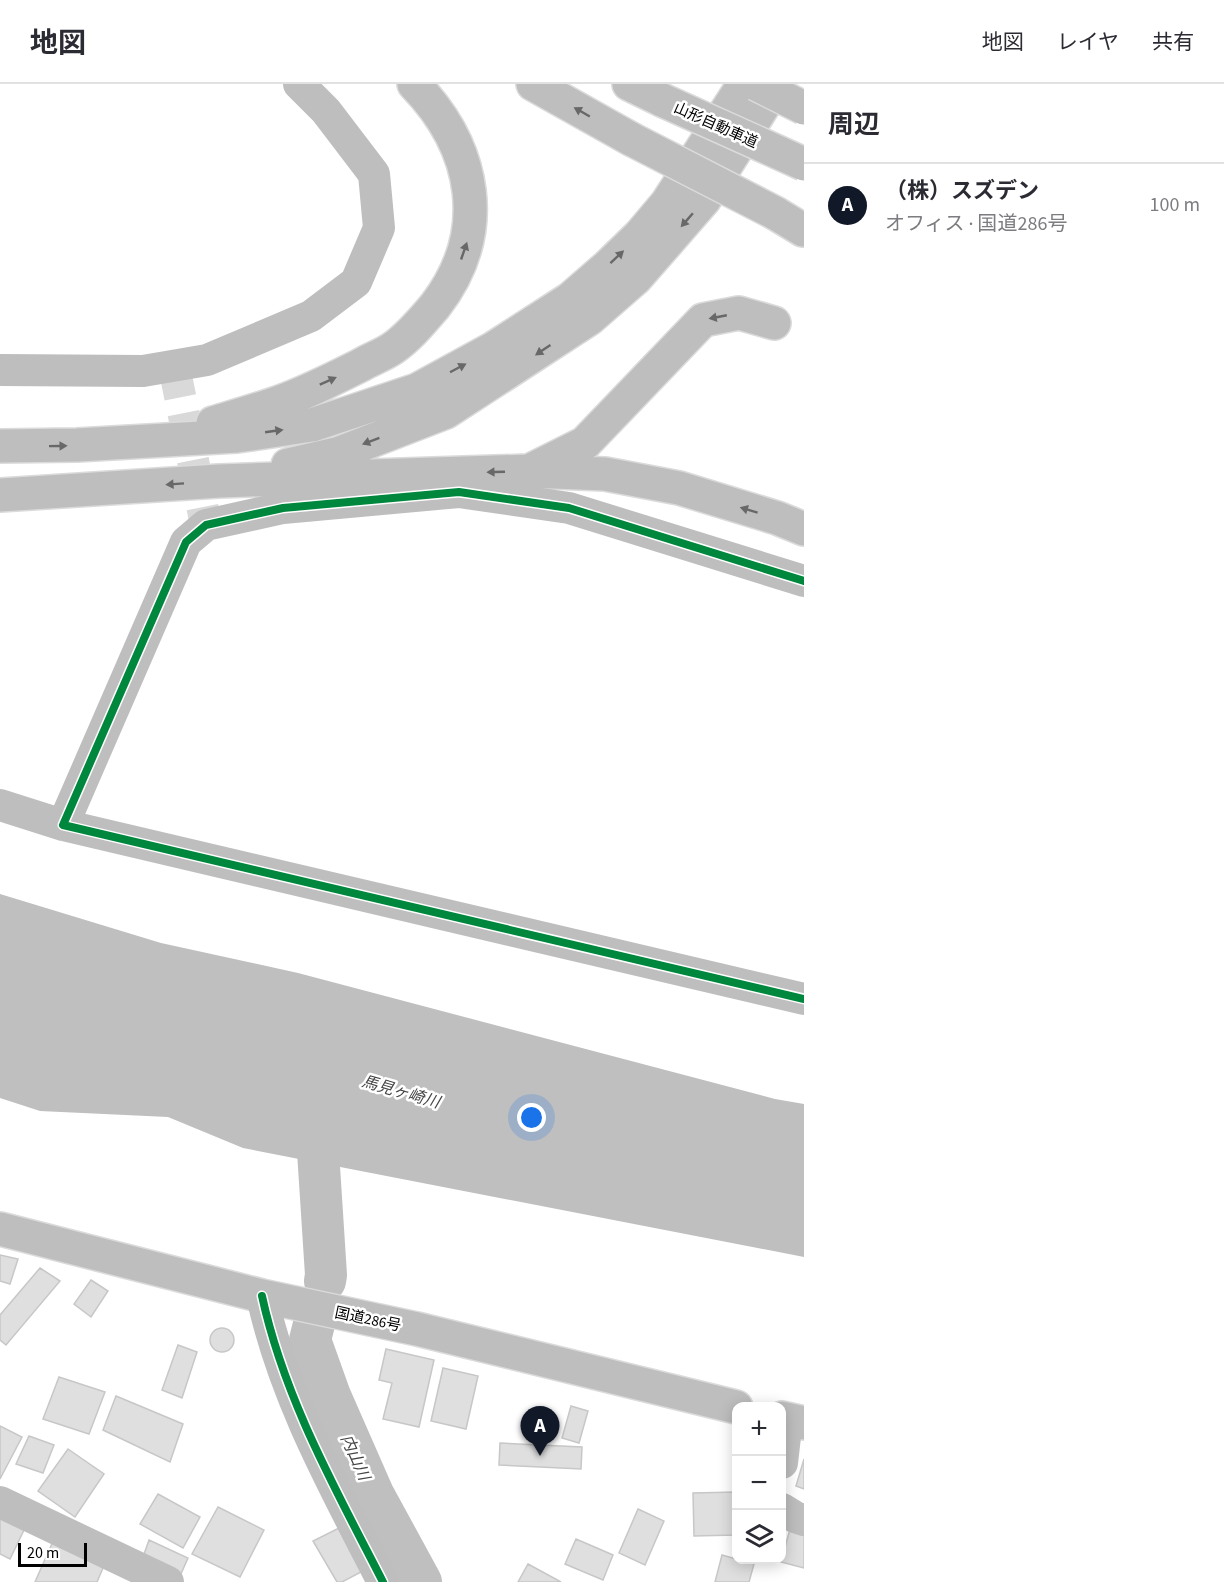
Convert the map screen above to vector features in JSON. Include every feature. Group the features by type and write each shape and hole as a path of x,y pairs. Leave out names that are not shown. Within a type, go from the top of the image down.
{"highway":[{"path":"153,441 276,404 337,378 394,348 425,318 447,291 469,235 471,204 465,168 454,141 431,102 414,84"},
{"path":"533,84 803,230"},
{"name":"山形自動車道","path":"629,84 804,164"},
{"path":"0,446 77,445 237,436 312,425 417,390 494,348 570,299 640,235 667,203 744,84"},
{"path":"756,84 804,108"},
{"path":"219,481 340,453 446,412 589,319 636,278 704,200 777,84"},
{"path":"528,471 585,443 703,320 739,313 774,323"},
{"path":"0,495 219,481 528,471 605,474 679,488 777,518 804,529"},
{"name":"国道286号","path":"0,1229 262,1296 417,1329 732,1406"}],"street":[{"path":"0,370 143,371 207,360 311,316 356,282 379,228 374,174 326,111 299,84"},
{"path":"63,825 186,542 206,525 283,508 459,492 569,508 804,581"},
{"path":"0,805 63,825 804,999"},
{"path":"262,1296 268,1326 299,1413 383,1582"},
{"path":"783,1456 791,1420"},
{"path":"0,1503 168,1582"},
{"path":"784,1510 804,1520"}],"water":[{"name":"馬見ヶ崎川","path":"0,894 161,943 298,973 775,1099 804,1104 804,1257 243,1148 168,1117 40,1111 0,1098"}],"building":[{"path":"0,1255 18,1259 10,1284 0,1281"},
{"path":"40,1268 60,1281 6,1345 0,1340 0,1315"},
{"path":"91,1280 108,1291 91,1317 74,1304"},
{"path":"222,1328 231,1331 234,1340 231,1349 222,1352 213,1349 210,1340 213,1331"},
{"path":"178,1345 197,1352 182,1398 162,1390"},
{"path":"386,1349 434,1360 419,1427 383,1419 392,1383 379,1380"},
{"path":"443,1368 478,1376 466,1429 431,1421"},
{"path":"59,1377 105,1392 89,1434 43,1419"},
{"path":"116,1396 183,1424 170,1462 103,1430"},
{"path":"571,1406 588,1411 579,1443 562,1438"},
{"path":"0,1426 22,1437 0,1479"},
{"path":"29,1436 54,1445 43,1473 16,1464"},
{"path":"500,1443 582,1447 581,1469 499,1465"},
{"path":"68,1449 104,1474 75,1517 38,1491"},
{"path":"804,1459 804,1489 796,1486"},
{"path":"732,1492 732,1535 694,1536 693,1493"},
{"path":"158,1494 200,1517 183,1548 140,1524"},
{"path":"218,1507 264,1530 240,1577 192,1554"},
{"path":"638,1509 664,1521 645,1565 619,1553"},
{"path":"0,1518 24,1530 10,1559 0,1554"},
{"path":"339,1528 363,1571 342,1582 337,1582 313,1541"},
{"path":"790,1529 804,1532 804,1568 786,1563 786,1544"},
{"path":"54,1539 106,1561 97,1582 35,1582"},
{"path":"576,1539 613,1555 603,1580 565,1564"},
{"path":"149,1540 188,1558 180,1576 143,1557"},
{"path":"722,1555 732,1558 732,1564 754,1564 749,1582 715,1582"},
{"path":"528,1564 561,1582 518,1582"}],"waterway":[{"name":"内山川","path":"315,1105 325,1281"},
{"name":"内山川","path":"314,1324 310,1340 330,1396 373,1494 421,1582"}],"tunnel":[{"path":"174,366 206,525"}],"cycle path":[{"path":"804,581 569,508 459,492 283,508 206,525 186,542 63,825 804,999"},
{"path":"262,1296 284,1371 313,1443 383,1582"}],"place":[{"name":"（株）スズデン","path":"540,1456"}]}
